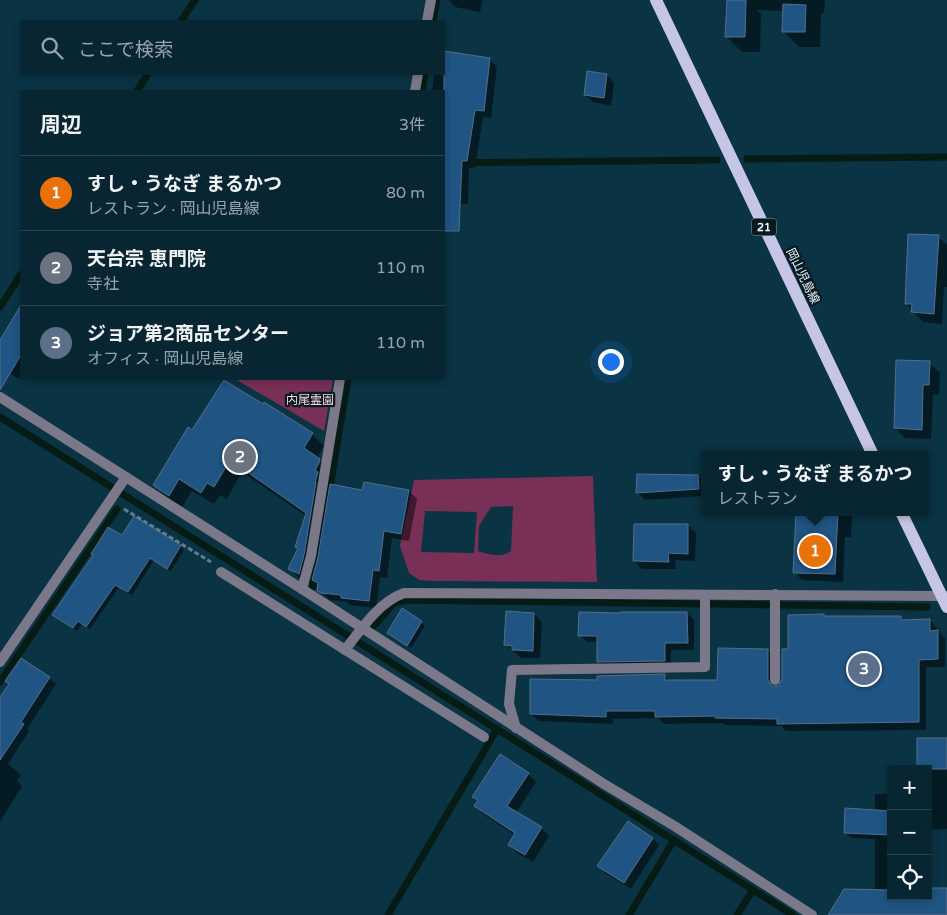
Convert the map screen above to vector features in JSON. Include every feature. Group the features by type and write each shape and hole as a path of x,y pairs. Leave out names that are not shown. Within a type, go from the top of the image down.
{"main road":[{"name":"岡山児島線","path":"656,0 871,451"},
{"path":"903,516 944,595 947,607"}],"street":[{"path":"427,20 430,0"},
{"path":"415,90 418,75"},
{"path":"302,589 313,548 340,380"},
{"path":"0,398 124,481 302,589 353,640 484,737"},
{"path":"0,662 124,481"},
{"path":"221,572 353,640 516,728 676,827 812,915"},
{"path":"353,640 393,597 404,593 775,597 944,595"},
{"path":"775,597 775,680"},
{"path":"516,728 509,704 512,670 705,667 705,598"}],"path":[{"path":"111,500 221,568 221,572"}],"green space":[{"name":"内尾霊園","path":"237,380 333,380 324,431"},
{"path":"593,476 597,582 419,580 409,573 400,546 414,480","holes":["513,506 511,551 504,555 491,555 478,551 479,526 491,507","425,511 477,512 474,553 421,552"]}],"building":[{"path":"727,0 746,0 745,37 725,37"},
{"path":"783,4 806,5 805,32 782,32"},
{"path":"445,51 490,58 484,111 475,110 467,161 462,161 459,231 445,231"},
{"path":"587,71 607,74 604,98 584,95"},
{"path":"908,234 939,235 934,314 911,312 912,304 905,304"},
{"path":"20,307 20,357 0,390 0,340"},
{"path":"896,360 930,361 929,385 923,385 922,430 894,428"},
{"path":"224,380 263,404 264,402 313,433 304,448 320,459 315,470 318,472 299,574 288,569 298,548 295,547 306,513 230,460 214,487 207,483 201,493 179,479 169,496 153,485 188,427 192,430"},
{"path":"637,474 698,475 699,489 636,493"},
{"path":"364,482 409,490 401,534 384,531 379,571 373,570 369,601 341,598 341,595 321,593 317,591 318,583 312,580 318,557 330,484 362,490"},
{"path":"134,516 181,545 167,569 150,558 128,592 115,585 86,627 78,621 73,628 52,615 93,555 91,554 108,527 122,535"},
{"path":"796,516 838,516 835,574 793,573"},
{"path":"634,524 688,524 688,554 668,553 669,562 633,561"},
{"path":"402,608 422,621 407,646 387,633"},
{"path":"506,611 534,613 533,651 512,650 512,646 504,645"},
{"path":"579,612 687,612 688,643 665,643 665,661 597,662 597,636 578,636"},
{"path":"824,614 824,616 901,616 901,620 930,619 930,631 938,630 938,659 919,660 919,722 777,724 777,719 715,718 715,716 655,717 655,711 606,711 606,717 530,714 530,679 597,680 597,676 665,674 665,680 717,680 718,648 768,649 768,680 772,686 778,686 782,680 782,649 788,649 788,615"},
{"path":"21,658 50,677 21,722 24,724 0,760 0,697 9,684 5,681"},
{"path":"917,738 947,738 947,769 932,769 932,765 917,765"},
{"path":"500,754 529,773 507,806 542,827 525,855 508,845 515,833 474,806 478,800 472,797"},
{"path":"845,808 887,811 887,835 844,833"},
{"path":"628,821 653,838 624,883 597,866"},
{"path":"932,888 947,888 947,915 828,915 844,889 887,890 887,900 932,900"}],"waterway":[{"path":"182,20 195,0"},
{"path":"433,20 437,0"},
{"path":"138,90 147,75"},
{"path":"422,90 425,75"},
{"path":"747,159 947,157"},
{"path":"445,163 717,160"},
{"path":"0,307 20,276"},
{"path":"329,493 348,380"},
{"path":"0,417 793,915"},
{"path":"0,682 117,509"},
{"path":"313,587 320,546"},
{"path":"374,626 394,603 406,600 927,607"},
{"path":"388,915 497,729"},
{"path":"629,915 674,840"},
{"path":"737,915 753,890"}],"place":[{"name":"天台宗 恵門院","path":"240,457"},
{"name":"すし・うなぎ まるかつ","path":"815,551"},
{"name":"ジョア第2商品センター","path":"864,669"}]}
